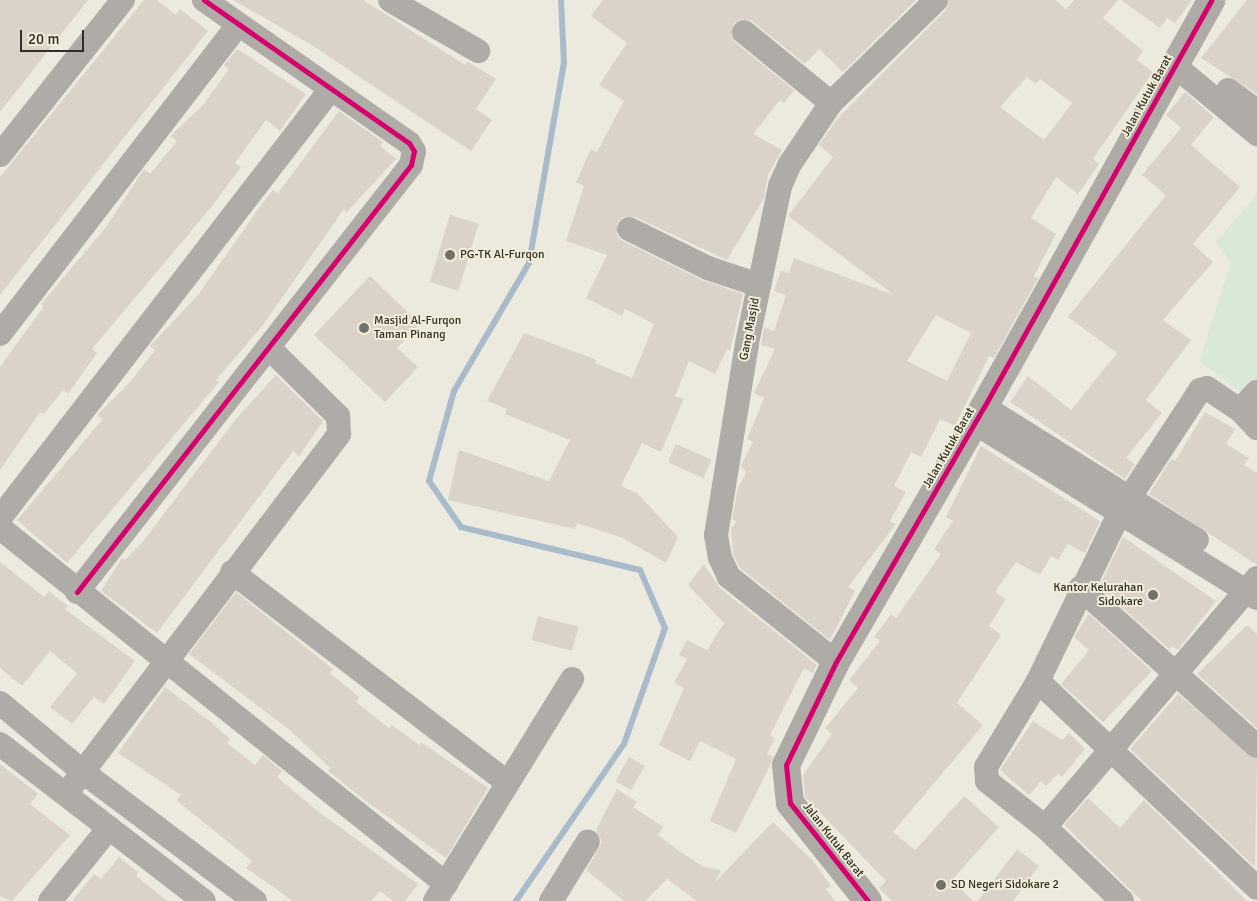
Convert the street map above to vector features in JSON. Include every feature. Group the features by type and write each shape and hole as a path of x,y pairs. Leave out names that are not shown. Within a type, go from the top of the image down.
{"street":[{"path":"0,155 123,0"},
{"path":"390,0 478,51"},
{"name":"Gang Masjid","path":"836,662 741,590 720,558 716,535 759,284 780,186 790,164 831,103 936,0"},
{"name":"Jalan Kutuk Barat","path":"862,898 790,803 786,788 786,765 836,662 980,415 1211,0"},
{"path":"77,592 411,166 414,150 409,143 238,25 216,3"},
{"path":"0,334 238,25"},
{"path":"744,32 831,103"},
{"path":"1178,60 1257,111"},
{"path":"1178,60 1257,134"},
{"path":"0,518 330,90"},
{"path":"629,229 708,268 759,284"},
{"path":"66,794 162,662 339,434 341,424 269,348"},
{"path":"1122,901 1046,827 987,781 985,774 1038,681 1080,588 1124,505 1202,388 1240,410 1257,428"},
{"path":"1240,410 1257,392"},
{"path":"980,415 1254,585 1176,669 1109,747 1046,827"},
{"path":"0,528 440,893 572,678"},
{"path":"232,572 508,783"},
{"path":"1080,588 1176,669 1257,746"},
{"path":"1038,681 1109,747 1176,816 1257,888"},
{"path":"0,703 83,772 255,901"},
{"path":"0,744 204,901"},
{"path":"50,901 109,828"},
{"path":"551,901 588,841"}],"green space":[{"path":"1257,195 1257,380 1244,395 1199,361 1231,263 1215,242"}],"building":[{"path":"0,0 88,0 0,112"},
{"path":"144,0 157,0 176,15 180,9 208,31 0,295 0,177"},
{"path":"233,0 363,0 465,65 467,61 496,79 476,109 492,120 471,151 310,44"},
{"path":"603,0 916,0 843,72 819,49 805,64 752,21 740,19 733,24 735,42 794,90 784,103 780,100 753,134 782,150 768,175 764,198 727,260 635,217 622,217 617,223 617,236 623,241 702,280 743,294 730,351 727,349 715,374 689,361 675,396 684,399 661,452 642,443 621,486 637,493 678,537 666,563 623,538 577,523 575,529 448,500 459,450 549,481 570,440 505,414 507,409 487,401 524,333 597,360 595,363 632,378 654,324 625,309 622,316 586,298 607,255 566,241 584,186 576,182 591,149 597,152 624,101 599,85 627,43 591,16"},
{"path":"949,0 1055,0 1066,9 1074,0 1118,0 1103,18 1143,51 1137,60 1153,72 1093,159 1099,164 1078,194 1056,177 1031,218 1056,234 1034,276 1038,278 994,358 989,356 955,426 940,419 921,457 911,452 894,486 906,492 890,521 896,524 848,587 855,591 830,640 740,568 733,554 731,528 736,522 732,519 738,487 746,473 741,465 753,442 747,439 764,398 754,393 775,349 761,345 764,327 774,331 786,295 774,291 781,271 789,273 794,258 894,295 788,216 833,157 819,145 837,119 946,10","holes":["1027,77 1036,84 1040,79 1072,103 1044,140 1000,107","936,315 971,333 947,381 907,361"]},
{"path":"1121,0 1192,0 1175,23 1167,18 1160,28"},
{"path":"1247,0 1257,0 1257,94 1201,58"},
{"path":"237,49 306,94 280,131 266,120 235,163 241,167 213,205 92,349 97,353 68,394 63,390 44,414 40,412 0,470 0,367 44,306 41,304 106,227 144,169 150,174 177,141 170,136 202,106 229,69 224,65"},
{"path":"1185,92 1214,117 1191,145 1240,187 1193,244 1213,262 1163,320 1191,340 1146,400 1162,413 1126,458 1135,464 1125,479 1010,402 1028,376 1071,410 1117,353 1068,317 1166,195 1142,175 1181,128 1166,115"},
{"path":"339,111 383,142 380,146 396,159 347,212 344,209 263,325 216,380 219,382 67,563 17,520 103,419 97,415 131,381 155,350 150,346 198,295 261,205 273,190 278,193"},
{"path":"450,215 479,224 458,291 430,282"},
{"path":"370,276 420,324 397,348 418,367 385,402 314,335"},
{"path":"276,375 323,421 299,456 293,451 157,633 101,591 122,558 125,560 141,544 236,419"},
{"path":"1205,412 1235,429 1226,444 1249,458 1244,465 1257,473 1257,565 1149,494 1171,459 1175,461"},
{"path":"676,444 712,460 703,478 668,462"},
{"path":"981,446 1100,521 1085,553 1068,544 1058,560 1051,556 1040,575 1016,562 995,592 1006,599 989,626 1001,635 957,703 983,725 893,832 915,850 964,796 999,827 952,880 973,901 892,901 879,888 886,881 805,797 803,775 832,734 825,728 858,688 849,680 880,641 874,637 891,614 896,618 941,554 934,549 953,521 946,517"},
{"name":"Kantor Kelurahan Sidokare","path":"1123,537 1216,601 1178,650 1172,646 1169,649 1099,587"},
{"path":"0,562 44,597 49,591 68,606 65,609 135,661 104,704 94,697 72,724 50,707 77,673 50,651 22,686 0,668"},
{"path":"704,564 720,588 817,665 813,673 804,668 770,735 775,738 767,754 773,757 771,764 736,833 710,821 736,759 700,741 690,761 659,745 684,688 674,683 687,659 679,655 687,640 707,650 724,623 688,585"},
{"path":"236,592 333,669 330,673 359,697 356,702 389,728 392,725 419,745 421,742 488,788 446,858 367,802 328,771 330,768 291,731 189,654"},
{"path":"1089,614 1152,671 1103,722 1061,684 1089,650 1074,637"},
{"path":"538,616 579,627 572,651 532,640"},
{"path":"1247,625 1257,634 1257,728 1197,674"},
{"path":"165,687 212,723 230,739 227,743 255,765 263,755 282,771 277,777 315,809 418,884 405,901 393,901 380,891 371,901 293,901 246,868 252,861 176,800 181,795 118,753"},
{"path":"1178,694 1257,759 1255,867 1130,749"},
{"path":"1033,721 1062,740 1069,733 1085,749 1062,777 1058,774 1046,786 1041,781 1029,795 1000,770"},
{"path":"629,757 645,766 631,790 615,781"},
{"path":"0,764 38,794 30,804 70,835 12,901 0,896"},
{"path":"617,789 637,802 633,807 663,827 658,835 702,866 721,870 715,882 773,822 813,861 831,886 826,889 835,901 697,901 667,879 645,901 624,901 586,870 602,842 596,830"},
{"path":"1088,798 1120,828 1144,800 1247,901 1142,901 1064,825"},
{"path":"1017,849 1039,866 1013,901 978,901"},
{"path":"119,857 138,872 136,876 167,901 72,901 94,874 101,879"}],"waterway":[{"path":"516,901 624,744 665,628 640,570 461,527 429,481 454,391 529,263 564,63 561,0"}],"cycle path":[{"path":"77,592 411,165 414,151 409,143 204,0"},
{"path":"868,901 790,803 786,765 836,662 984,407 1211,0"}],"place":[{"name":"PG-TK Al-Furqon","path":"450,255"},
{"name":"Masjid Al-Furqon Taman Pinang","path":"364,328"},
{"name":"Kantor Kelurahan Sidokare","path":"1153,595"},
{"name":"SD Negeri Sidokare 2","path":"941,885"}]}
